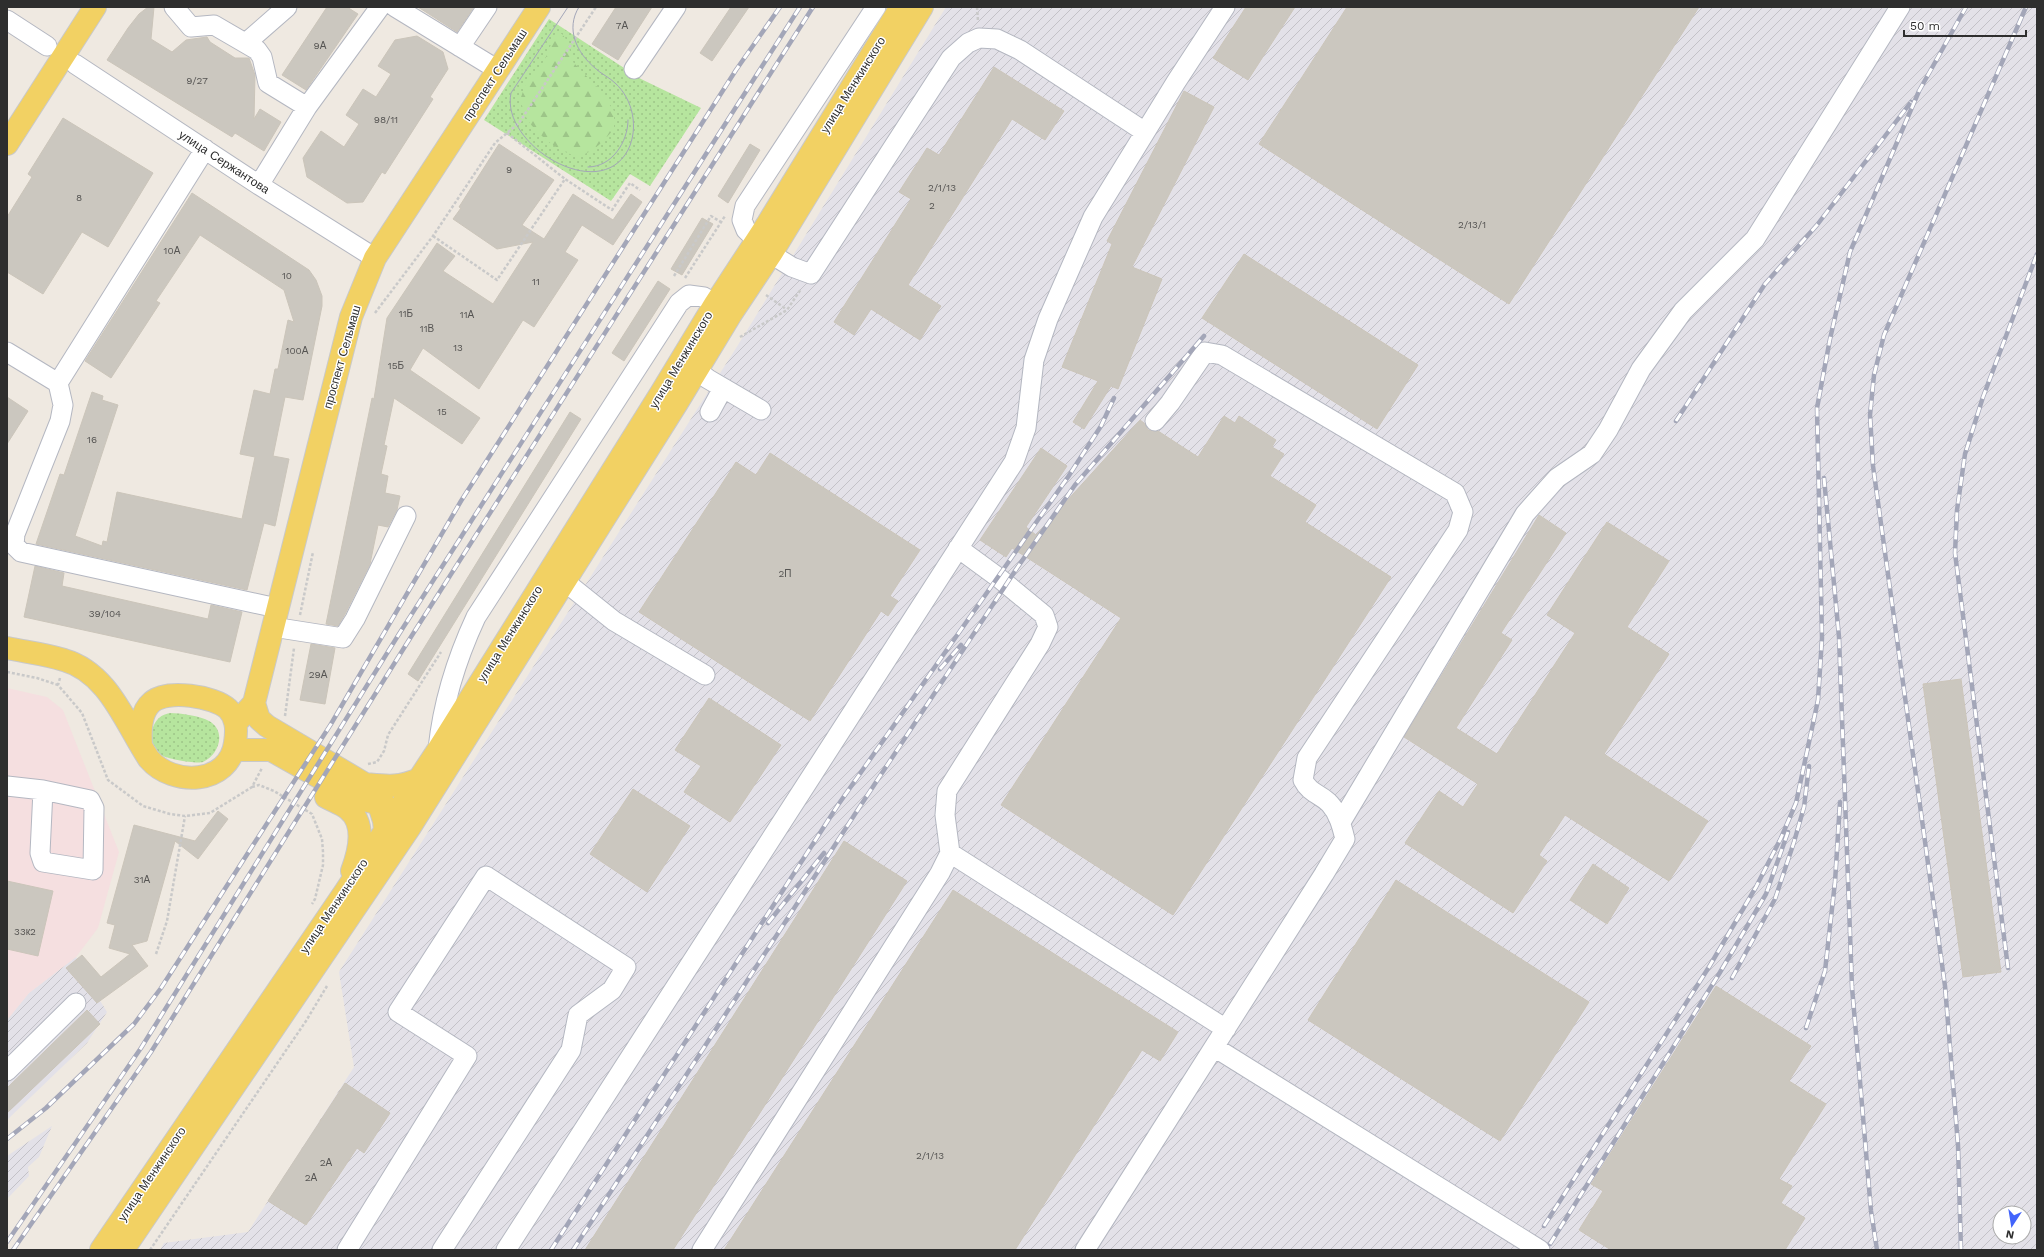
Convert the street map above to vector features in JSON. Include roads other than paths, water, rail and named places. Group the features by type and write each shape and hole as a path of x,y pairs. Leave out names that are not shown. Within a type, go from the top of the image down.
{"main road":[{"path":"7,144 95,7"},
{"name":"проспект Сельмаш","path":"254,703 351,317 375,258 539,7"},
{"name":"улица Менжинского","path":"386,831 402,805 428,782 438,750 690,365 731,314 764,247 901,7"},
{"name":"улица Менжинского","path":"123,1250 428,782 564,582 690,365 715,304 764,247 922,7"},
{"path":"7,648 64,660 87,670 105,687 153,764 169,773 179,776 207,777 221,770 231,756 236,723 254,703 259,718 276,722 379,805 386,831 384,854 370,870"},
{"path":"141,745 140,730 147,708 156,699 165,696 188,696 214,702 228,709 236,723"},
{"path":"236,723 276,722"},
{"path":"231,756 272,750 361,791 428,782"},
{"path":"231,756 265,762 349,810 356,820 360,831 355,862 345,892"},
{"path":"361,791 370,829 368,844 370,870"},
{"path":"379,805 402,805"},
{"name":"улица Менжинского","path":"101,1250 345,892 370,870"}],"street":[{"path":"174,7 191,27 214,25 248,49 260,53 268,83 307,107"},
{"path":"248,49 287,7"},
{"path":"259,185 307,107 380,7"},
{"path":"395,7 498,70"},
{"path":"460,47 486,7"},
{"path":"634,69 676,7"},
{"path":"876,7 745,206 742,220 746,230 764,247 792,267 811,274 951,58 968,43 979,38 997,39 1020,50 1145,132"},
{"path":"506,1250 1014,462 1026,428 1034,360 1048,319 1092,217 1225,7"},
{"path":"1341,822 1525,514 1556,478 1592,454 1608,430 1641,369 1683,311 1755,239 1900,7"},
{"path":"7,20 47,46"},
{"name":"улица Сержантова","path":"75,64 259,185 375,258"},
{"path":"205,149 58,383 63,405 60,421 15,534 14,545 21,552 275,618 296,630 343,638 355,619 406,516"},
{"path":"438,750 449,683 461,648 476,617 679,303 689,295 704,298 715,304"},
{"path":"7,352 58,383"},
{"path":"1085,1250 1324,874 1344,839 1341,822 1330,804 1308,789 1303,780 1307,758 1458,530 1463,512 1455,493 1222,355 1205,352 1170,403 1155,421"},
{"path":"690,365 724,388 761,410"},
{"path":"710,412 724,388"},
{"path":"702,1250 940,873 950,853 945,815 947,791 1040,644 1048,627 1044,615 999,578 958,548"},
{"path":"564,582 614,621 705,675"},
{"path":"7,786 43,790 90,800 94,808 93,870 43,862 40,853 43,790"},
{"path":"950,853 1226,1028"},
{"path":"347,1250 467,1056 398,1012 486,876 626,967 612,990 578,1015 571,1050 442,1250"},
{"path":"7,1071 76,1003"},
{"path":"1214,1047 1540,1250"}],"tram line":[{"path":"568,7 511,93 512,112 521,131 536,148 554,161 575,170 596,171 614,165 628,150 633,132 633,123 630,105 621,90 613,81 597,70 578,48 573,32 573,24 579,7"},
{"path":"588,167 597,166 604,163 617,152 625,137 628,120"}],"railway":[{"path":"7,1139 46,1108 134,1024 161,988 331,724 461,501 736,70 780,7"},
{"path":"7,1242 141,1048 399,634 800,7"},
{"path":"13,1250 151,1052 409,640 813,7"},
{"path":"1544,1226 1709,967 1756,887 1781,838 1796,803 1818,700 1822,638 1817,408 1830,339 1850,252 1919,91 1966,7"},
{"path":"1961,1250 1958,1145 1945,986 1873,466 1870,415 1874,375 1884,335 2026,7"},
{"path":"1676,421 1765,284 1817,225 1911,102"},
{"path":"2008,968 1955,553 1957,510 1965,454 1983,397 2037,254"},
{"path":"573,1250 855,814 1017,568 1075,485 1204,336"},
{"path":"551,1250 838,805 1068,477 1101,426 1114,398"},
{"path":"1824,478 1839,637 1852,987 1871,1211 1877,1250"},
{"path":"940,669 961,645"},
{"path":"1732,978 1775,899 1804,807 1809,766"},
{"path":"1806,1028 1825,971 1835,882 1840,802"},
{"path":"1550,1244 1719,974 1766,894 1788,832"},
{"path":"768,923 824,853"}]}
